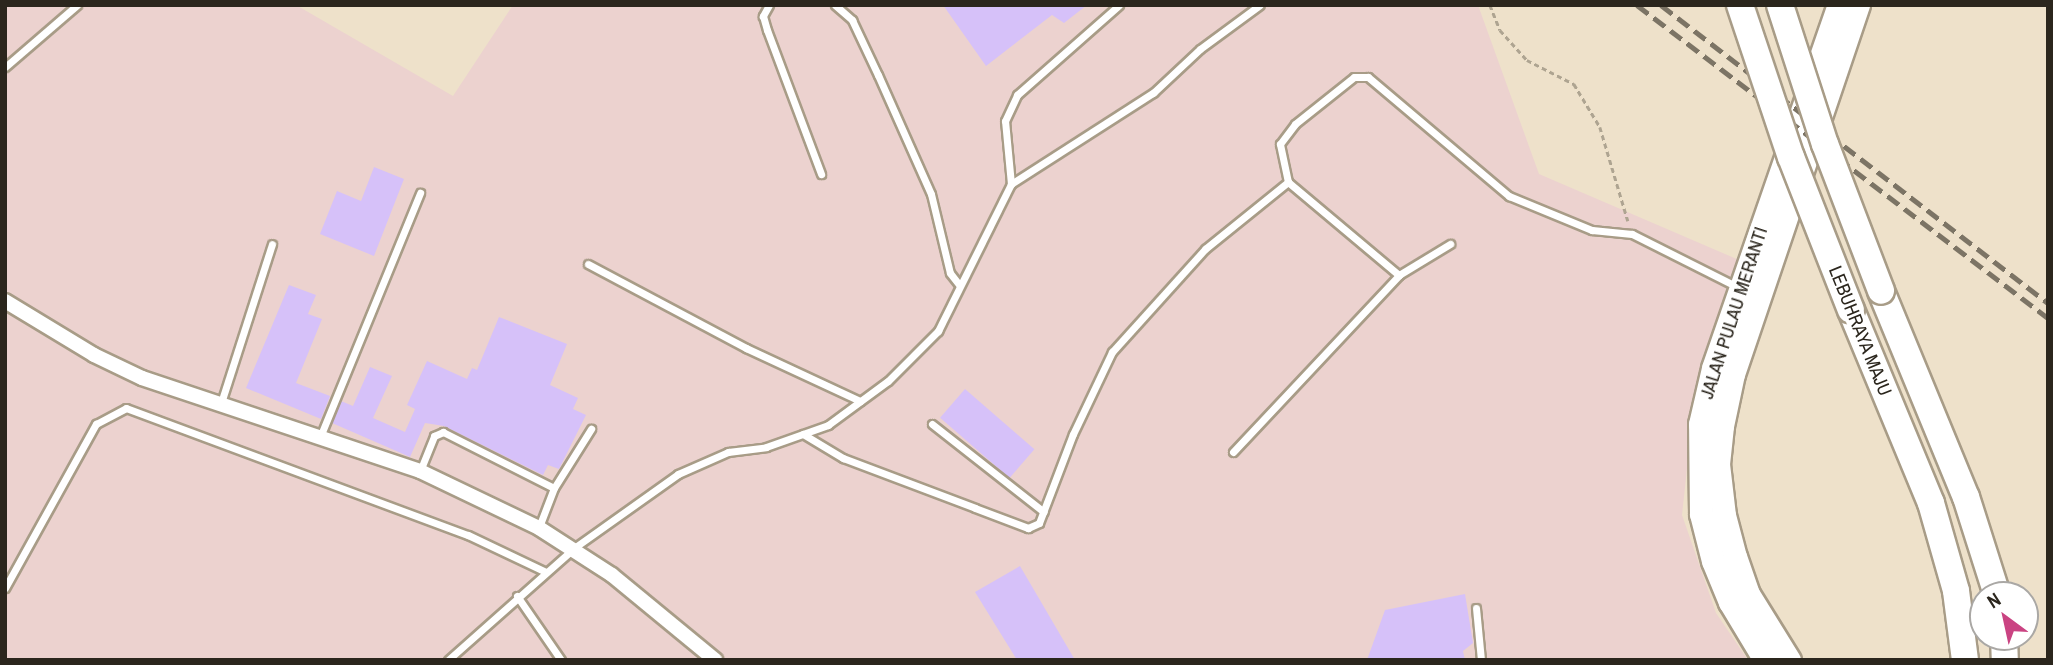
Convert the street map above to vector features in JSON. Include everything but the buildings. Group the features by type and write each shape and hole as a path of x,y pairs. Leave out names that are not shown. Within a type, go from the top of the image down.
{"highway":[{"name":"LEBUHRAYA MAJU","path":"1740,5 1791,157 1931,503 1956,591 1965,660"},
{"name":"LEBUHRAYA MAJU","path":"1780,5 1825,144 1881,291 1966,496 1993,581"}],"main road":[{"name":"JALAN PULAU MERANTI","path":"1766,660 1730,602 1701,514 1700,424 1713,368 1839,5"},
{"name":"JALAN PULAU MERANTI","path":"1789,660 1748,593 1735,557 1724,515 1718,464 1722,426 1733,374 1858,5"}],"street":[{"path":"5,301 94,355 220,406 420,471 538,528 574,548 715,660"}],"lane":[{"path":"5,67 76,5"},
{"path":"769,5 763,16 767,30 821,174"},
{"path":"835,5 852,20 931,194 950,273 960,286"},
{"path":"1011,184 1006,121 1017,94 1119,5"},
{"path":"448,660 574,548 678,474 727,452 766,447 828,425 888,380 938,331 1011,184 1153,93 1200,49 1261,5"},
{"path":"1399,275 1288,182 1280,144 1287,134 1354,77 1368,77 1509,196 1592,230 1632,234 1740,288"},
{"path":"803,434 843,458 1028,528 1040,523 1073,434 1112,352 1205,250 1288,182"},
{"path":"320,437 420,193"},
{"path":"220,406 272,244"},
{"path":"1233,452 1399,275 1450,244"},
{"path":"588,264 746,348 860,401"},
{"path":"5,588 96,424 125,408 468,535 546,572"},
{"path":"932,424 1044,512"},
{"path":"538,528 554,488 592,429"},
{"path":"420,471 434,436 443,432 554,488"},
{"path":"517,596 561,660"},
{"path":"1476,608 1481,660"}],"path":[{"path":"1490,5 1500,30 1527,60 1574,84 1600,127 1632,234"}],"shaded area":[{"path":"5,5 296,5 453,96 513,5 1478,5 1539,174 1739,260 1694,404 1682,515 1716,613 1748,660 5,660"}],"railway":[{"path":"1637,5 2048,318"},
{"path":"1661,5 2048,303"}]}
